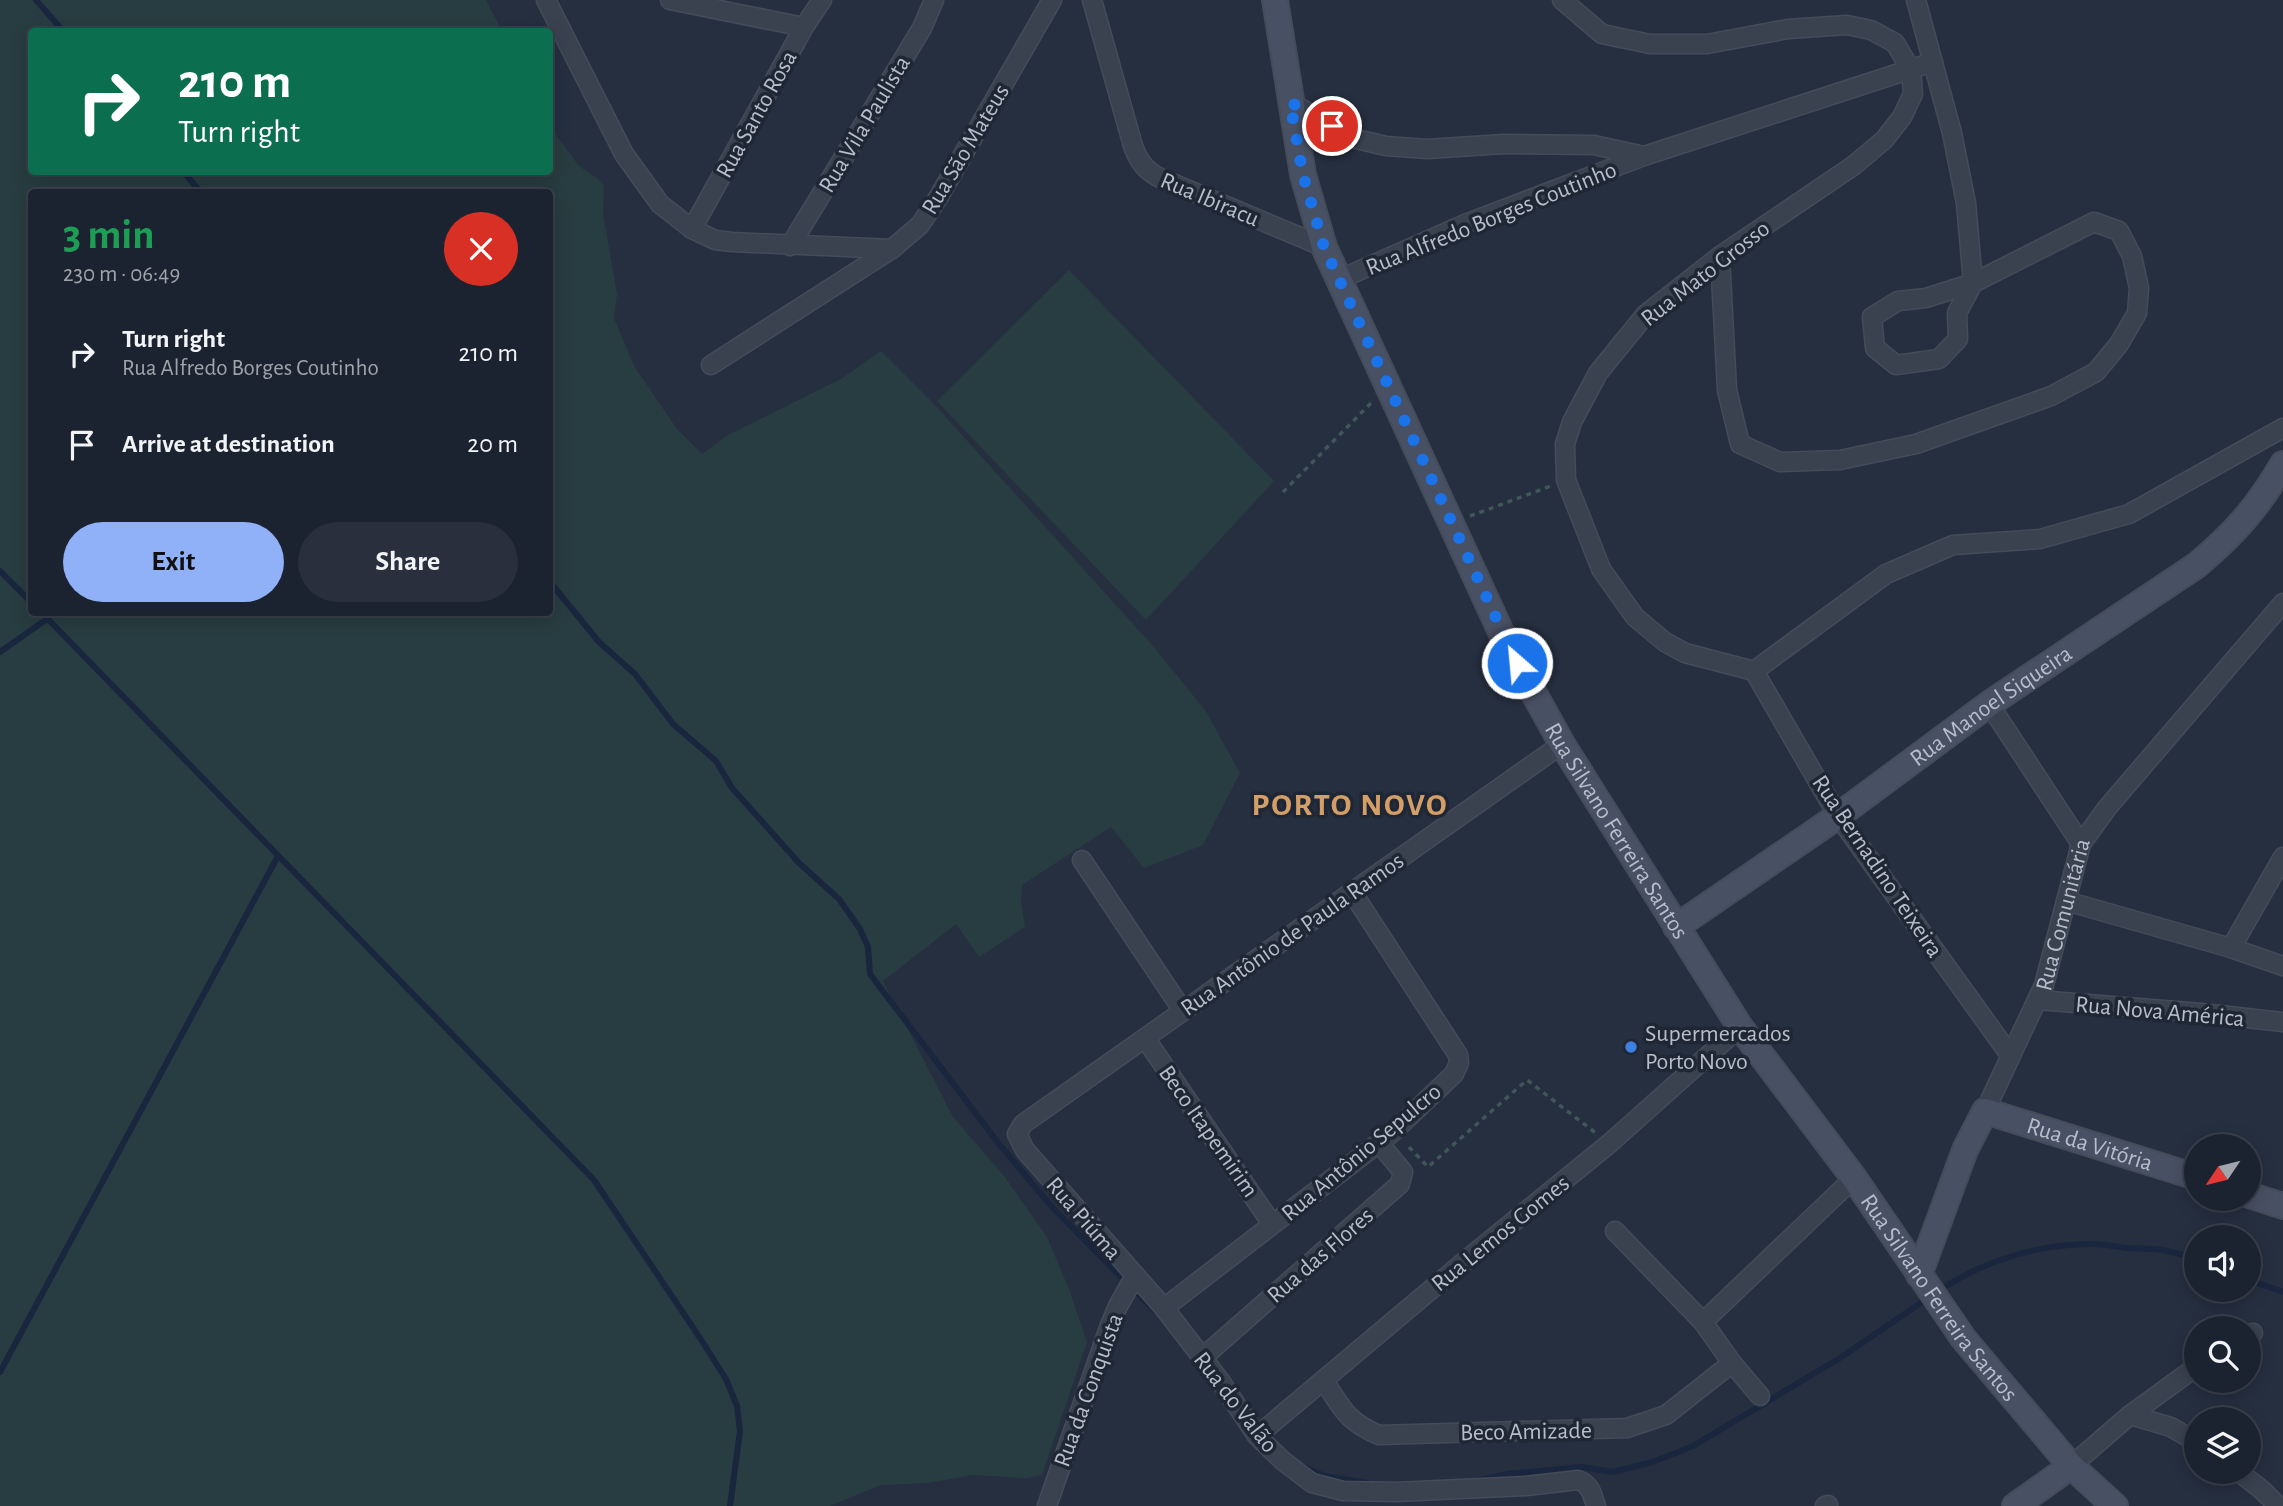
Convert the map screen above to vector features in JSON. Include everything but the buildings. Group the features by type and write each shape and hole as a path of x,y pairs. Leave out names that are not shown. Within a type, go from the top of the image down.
{"street":[{"path":"546,0 624,153 660,204 692,229 715,240 789,246 892,248"},
{"path":"670,0 804,27"},
{"name":"Rua Santo Rosa","path":"692,229 804,27 822,0"},
{"name":"Rua Vila Paulista","path":"789,246 922,28 934,0"},
{"name":"Rua São Mateus","path":"711,365 892,248 920,225 939,198 1052,0"},
{"name":"Rua Ibiracu","path":"1091,0 1139,162 1160,178 1324,247"},
{"name":"Rua Silvano Ferreira Santos","path":"1275,0 1303,175 1324,247 1506,643 1562,744 1740,1027 1854,1178 1963,1338 2071,1466 2115,1506"},
{"path":"1562,0 1602,34 1650,44 1707,44 1788,29 1847,25 1871,30 1895,43 1911,70"},
{"path":"1720,256 1727,390 1740,444 1780,462 1840,460 1916,444 2051,396 2096,372 2119,344 2137,313 2139,288 2132,256 2119,231 2094,222 1973,283 1926,298 1898,301 1872,317 1875,348 1896,365 1939,359 1958,339 1957,313 1973,283 1966,203 1952,133 1916,0"},
{"name":"Rua Alfredo Borges Coutinho","path":"1338,280 1465,224 1644,156 1933,62"},
{"name":"Rua Mato Grosso","path":"1754,671 1685,653 1665,642 1635,617 1601,569 1566,480 1565,444 1572,422 1598,373 1646,314 1720,256 1853,166 1884,140 1902,117 1913,94 1911,70"},
{"name":"Rua Alfredo Borges Coutinho","path":"1290,102 1352,138 1386,146 1427,149 1504,144 1594,145 1644,156"},
{"path":"1754,671 1886,574 1953,545 2040,539 2129,514 2283,428"},
{"name":"Rua Manoel Siqueira","path":"1676,927 1838,816 1989,704 2197,565 2229,538 2263,498 2283,464"},
{"name":"Rua Comunitária","path":"1920,1275 1965,1150 2044,985 2081,844 2107,808 2283,603"},
{"name":"Rua Bernadino Teixeira","path":"1754,671 1838,816 2010,1055"},
{"path":"1989,704 2081,844"},
{"name":"Rua Antônio de Paula Ramos","path":"1023,1124 1562,744"},
{"path":"2231,948 2283,858"},
{"path":"1082,860 1183,1011"},
{"name":"Rua Antônio Sepulcro","path":"1164,1308 1386,1137 1454,1074 1459,1063 1458,1055 1352,892"},
{"path":"2066,901 2231,948 2283,966"},
{"name":"Rua Nova América","path":"2037,1000 2283,1022"},
{"name":"Rua Lemos Gomes","path":"1257,1436 1610,1143 1740,1027"},
{"name":"Beco Itapemirim","path":"1144,1038 1272,1224"},
{"name":"Rua da Vitória","path":"1985,1111 2184,1173"},
{"name":"Rua Piúma","path":"1023,1124 1017,1134 1025,1150 1164,1308"},
{"name":"Rua das Flores","path":"1202,1358 1400,1184 1403,1172 1386,1137"},
{"path":"1703,1322 1854,1178"},
{"path":"2261,1199 2283,1206"},
{"path":"1615,1231 1703,1322 1760,1396"},
{"name":"Rua da Conquista","path":"1047,1506 1110,1325 1135,1276"},
{"name":"Rua do Valão","path":"1164,1308 1257,1436 1283,1461 1312,1483 1343,1491 1396,1492 1526,1486 1578,1480 1586,1483 1591,1490 1596,1506"},
{"name":"Beco Amizade","path":"1324,1381 1350,1419 1360,1427 1379,1435 1628,1429 1666,1415 1732,1363"},
{"path":"2015,1506 2071,1466 2130,1415 2184,1376"},
{"path":"2130,1415 2171,1427 2184,1435"},
{"path":"2254,1484 2278,1506"}],"path":[{"path":"1283,492 1389,385"},
{"path":"1451,523 1566,480"},
{"path":"1386,1137 1429,1167 1527,1080 1610,1143"}],"green space":[{"path":"0,0 486,0 500,28 28,28 28,175 553,175 553,131 579,166 604,186 603,214 617,294 614,318 634,366 677,429 702,454 728,435 841,379 881,351 933,403 1153,646 1205,710 1240,773 1203,845 1144,868 1111,827 1022,885 1021,903 1025,927 979,957 956,924 883,981 953,1117 1004,1176 1047,1237 1087,1342 1042,1475 1027,1478 972,1475 929,1483 881,1485 830,1506 0,1506"},
{"path":"1069,270 1274,481 1146,620 937,401"}],"waterway":[{"path":"36,0 60,28"},
{"path":"186,175 198,189"},
{"path":"0,571 28,599"},
{"path":"553,586 599,642 635,674 673,724 716,761 732,788 799,863 839,899 860,929 868,947 870,974 999,1144 1053,1208 1155,1311"},
{"path":"45,616 594,1180 726,1379 737,1406 740,1431 730,1506"},
{"path":"0,652 47,619"},
{"path":"0,1372 278,856"},
{"path":"1937,1292 1992,1263 2053,1247 2099,1244 2184,1255"},
{"path":"2261,1284 2283,1292"},
{"path":"1476,1481 1508,1474 1582,1467 1613,1472 1653,1462 1693,1446 1840,1358 1928,1298"},
{"path":"1304,1467 1324,1476 1368,1483"}],"place":[{"name":"Supermercados Porto Novo","path":"1631,1047"}],"district":[{"name":"PORTO NOVO","path":"1350,804"}],"route":[{"path":"1332,126 1290,102 1303,175 1324,247 1517,663"}]}
